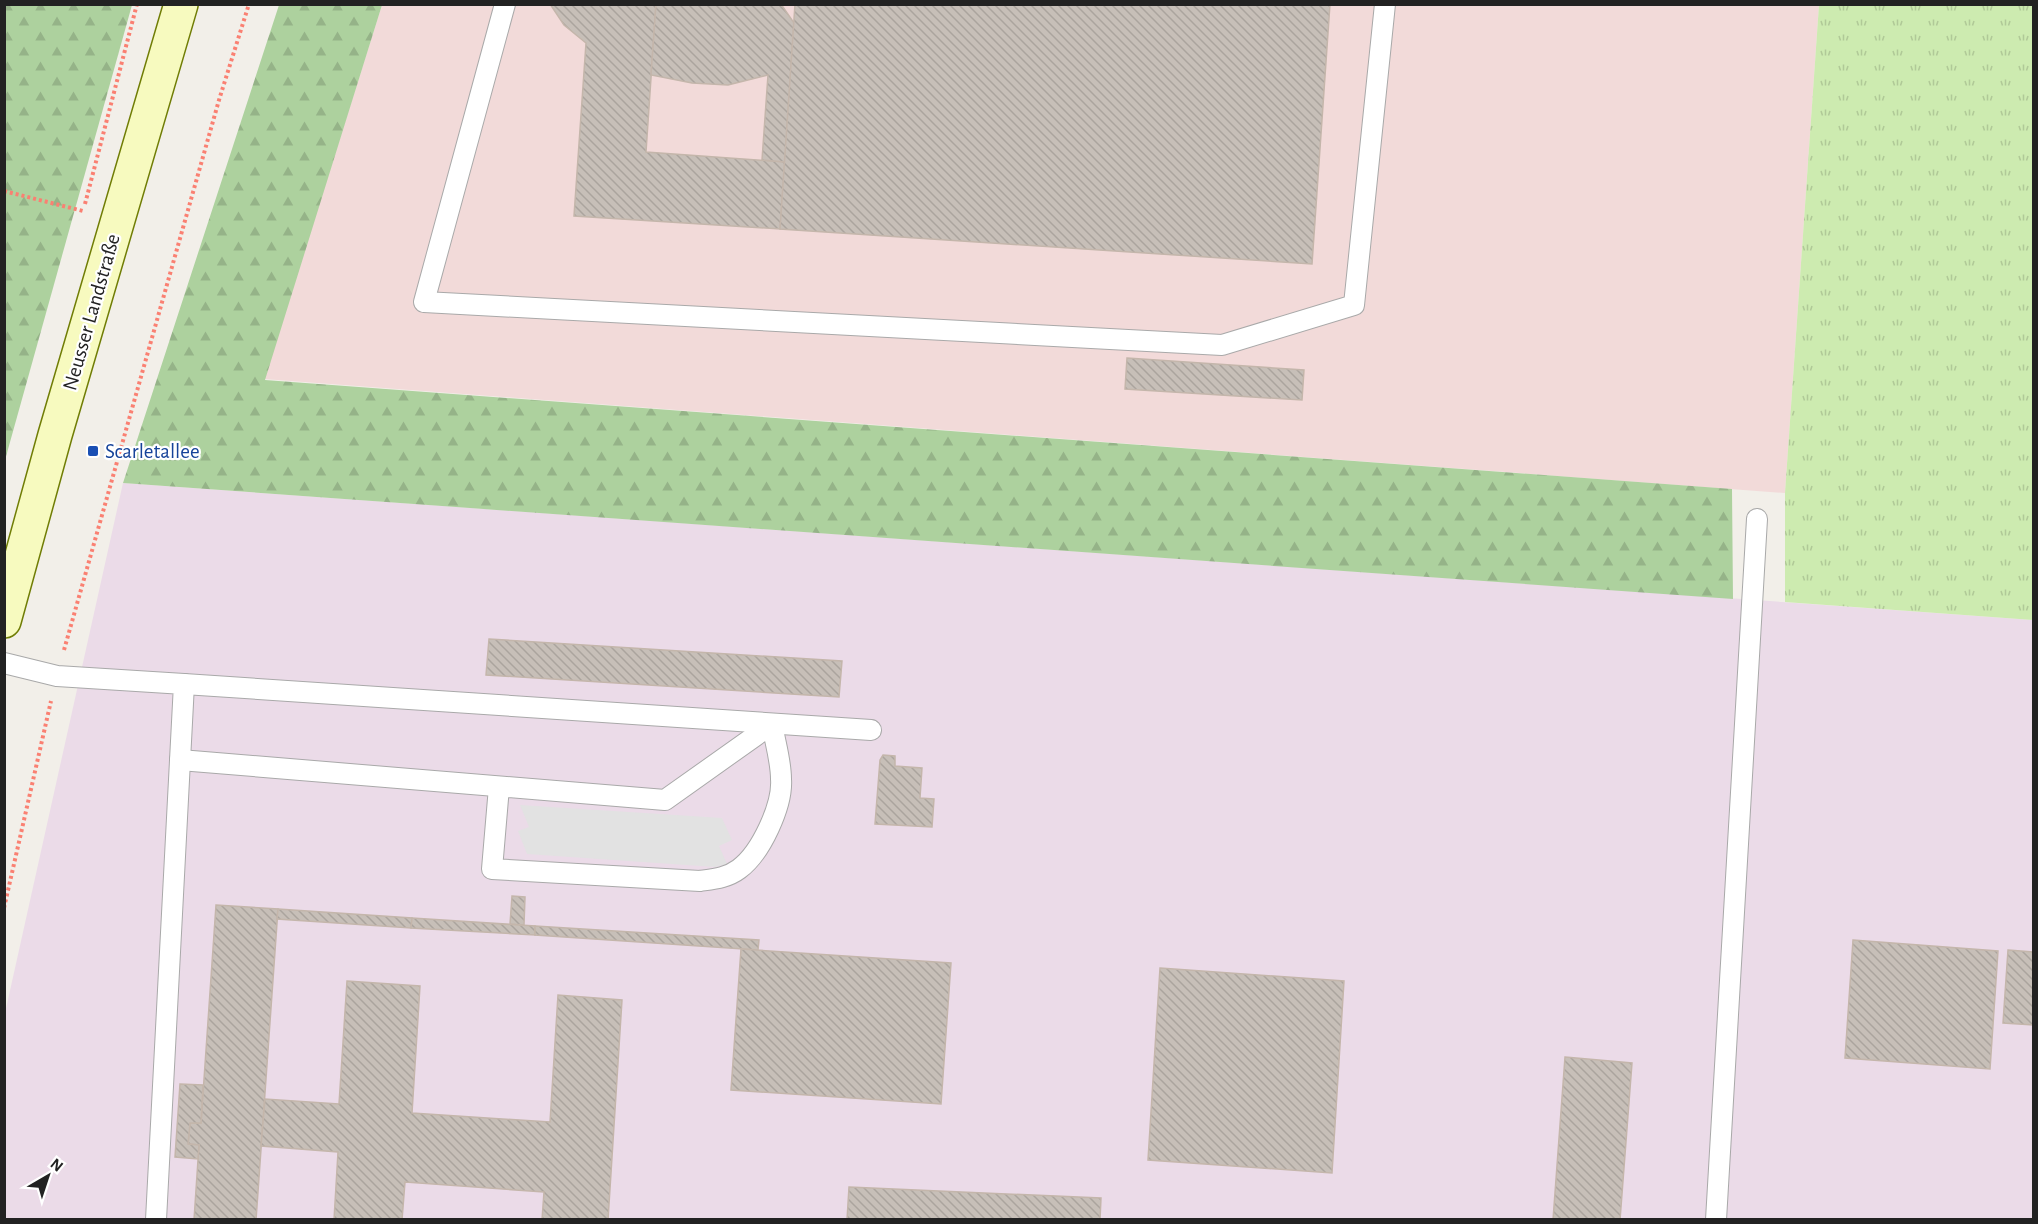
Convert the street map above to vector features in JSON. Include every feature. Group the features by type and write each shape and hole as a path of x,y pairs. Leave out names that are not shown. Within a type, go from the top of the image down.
{"main road":[{"name":"Neusser Landstraße","path":"4,621 181,4"}],"lane":[{"path":"505,4 424,302 1222,345 1354,304 1385,4"},
{"path":"1716,1220 1757,519"},
{"path":"4,663 57,676 871,730"},
{"path":"156,1220 184,684"},
{"path":"180,760 665,800 772,724"},
{"path":"499,787 492,869 700,881 725,877 741,868 756,850 775,814 782,780 772,724"}],"path":[{"path":"80,223 137,4"},
{"path":"4,908 57,676 219,100 249,4"},
{"path":"4,191 83,212"}],"shaded area":[{"path":"382,5 1819,5 1785,493 264,379"},
{"path":"123,483 2033,620 2033,1219 5,1220 5,1013"},
{"path":"520,805 722,818 732,840 719,846 727,864 715,867 527,854 518,831 529,827"}],"green space":[{"path":"4,5 132,5 5,460"},
{"path":"279,5 382,5 265,380 1732,489 1733,599 123,483"},
{"path":"1819,5 2033,5 2033,620 1785,602 1785,493"}],"building":[{"path":"550,4 656,4 646,152 785,162 780,229 574,216 586,43 564,25"},
{"path":"656,4 780,4 783,7 794,23 785,162 762,160 768,75 728,85 692,83 651,75"},
{"path":"795,4 1330,4 1312,264 780,229"},
{"path":"1127,358 1304,370 1302,400 1125,389"},
{"path":"489,639 842,661 839,697 486,675"},
{"path":"883,755 895,756 895,766 922,768 920,798 934,799 932,827 875,824 880,760"},
{"path":"512,896 525,897 524,925 510,924"},
{"path":"216,905 278,909 256,1220 194,1220 199,1145 188,1144 190,1123 201,1123"},
{"path":"278,909 412,918 411,928 277,919"},
{"path":"412,918 535,926 535,935 411,928"},
{"path":"535,926 759,940 758,950 535,935"},
{"path":"1853,940 1998,951 1990,1069 1845,1058"},
{"path":"741,949 951,963 941,1104 731,1090"},
{"path":"2008,950 2034,952 2034,1025 2003,1023"},
{"path":"1160,968 1344,981 1332,1173 1148,1160"},
{"path":"347,981 420,986 412,1113 550,1122 558,995 622,1000 608,1220 542,1220 544,1192 405,1182 402,1220 334,1220 338,1152 261,1146 265,1099 339,1104"},
{"path":"1565,1057 1632,1063 1620,1220 1553,1220"},
{"path":"180,1084 203,1085 201,1123 190,1123 188,1144 199,1145 198,1159 175,1157"},
{"path":"849,1187 1101,1198 1100,1220 847,1220"}],"place":[{"name":"Scarletallee","path":"93,451"}]}
